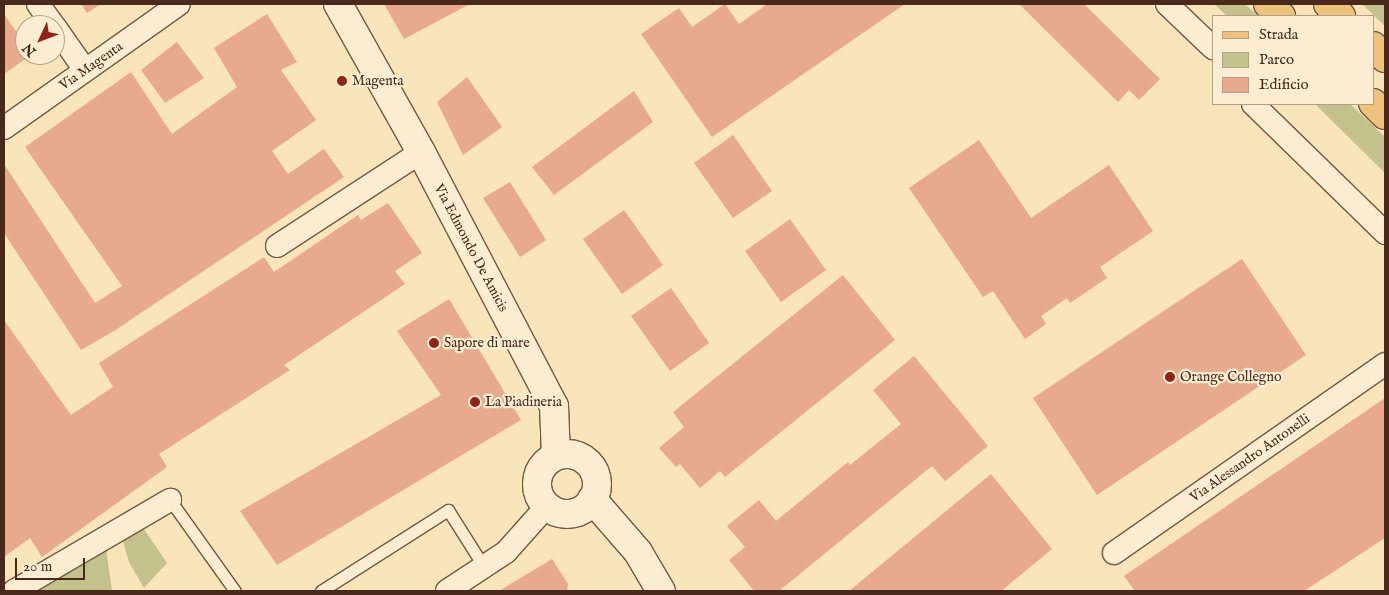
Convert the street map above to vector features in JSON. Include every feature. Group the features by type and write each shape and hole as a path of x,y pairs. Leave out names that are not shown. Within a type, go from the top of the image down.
{"main road":[{"path":"1268,4 1280,15"},
{"path":"1328,4 1340,15"},
{"path":"1374,47 1385,58"},
{"path":"1374,104 1385,115"}],"street":[{"path":"38,4 46,15"},
{"name":"Via Magenta","path":"4,128 179,4"},
{"name":"Via Edmondo De Amicis","path":"338,4 422,152 554,406 556,455"},
{"path":"1167,4 1212,47"},
{"path":"65,42 85,70"},
{"path":"1254,105 1385,233"},
{"path":"277,246 422,152"},
{"name":"Via Alessandro Antonelli","path":"1114,553 1385,364"},
{"path":"572,454 587,461 592,468 596,483 592,499 580,511 572,513 563,513 547,506 538,492 537,482 542,466 556,455 572,454"},
{"path":"592,499 638,552 661,591"},
{"path":"14,591 170,500"},
{"path":"446,591 506,552 547,506"}],"lane":[{"path":"170,500 235,591"},
{"path":"321,591 448,510 484,566"}],"green space":[{"path":"1214,4 1245,4 1257,15 1226,15"},
{"path":"1362,4 1383,4 1385,6 1385,26 1374,15"},
{"path":"1316,105 1351,105 1385,137 1385,173"},
{"path":"142,526 167,563 144,588 129,562 122,538"},
{"path":"106,548 112,591 34,591"}],"building":[{"path":"81,4 101,4 87,13"},
{"path":"384,4 470,4 404,39"},
{"path":"725,4 739,24 766,5 764,4 905,4 712,137 641,34 679,8 692,27"},
{"path":"1019,4 1084,4 1160,79 1139,100 1129,90 1118,102"},
{"path":"4,14 15,30 15,65 17,65 4,74"},
{"path":"267,14 297,62 281,70 316,120 272,151 288,174 324,149 344,177 114,331 81,350 4,233 4,164 95,303 122,286 25,147 131,72 172,134 237,87 214,48"},
{"path":"177,42 204,78 165,103 141,70"},
{"path":"467,77 502,127 463,155 437,102"},
{"path":"634,91 653,122 554,195 532,167"},
{"path":"733,135 772,191 733,218 694,163"},
{"path":"979,140 1031,218 1109,165 1153,231 1100,267 1107,278 1070,303 1067,298 1041,316 1046,324 1025,339 993,291 983,297 909,188"},
{"path":"510,182 546,240 520,257 483,198"},
{"path":"388,203 422,253 395,271 405,284 284,365 290,370 159,454 167,467 42,557 30,538 4,557 4,320 71,415 113,387 99,363 264,257 274,272 358,215 361,220"},
{"path":"624,210 663,265 622,294 583,239"},
{"path":"790,219 826,270 781,302 745,251"},
{"name":"Orange Collegno","path":"1242,259 1306,355 1097,495 1033,398"},
{"path":"843,275 895,340 725,477 720,471 700,488 680,464 676,467 659,448 684,427 673,412"},
{"path":"671,288 709,343 670,371 631,316"},
{"path":"449,299 521,420 277,565 240,511 441,395 397,331"},
{"path":"914,356 988,446 945,481 932,466 779,591 754,591 729,560 745,547 727,526 759,500 776,521 848,462 850,465 901,424 873,390"},
{"path":"1385,398 1385,538 1304,591 1135,591 1124,576"},
{"path":"991,474 1052,549 1001,591 849,591"},
{"path":"552,559 568,584 567,591 499,591"}],"place":[{"name":"Magenta","path":"342,81"},
{"name":"Sapore di mare","path":"434,343"},
{"name":"Orange Collegno","path":"1170,377"},
{"name":"La Piadineria","path":"475,402"}]}
